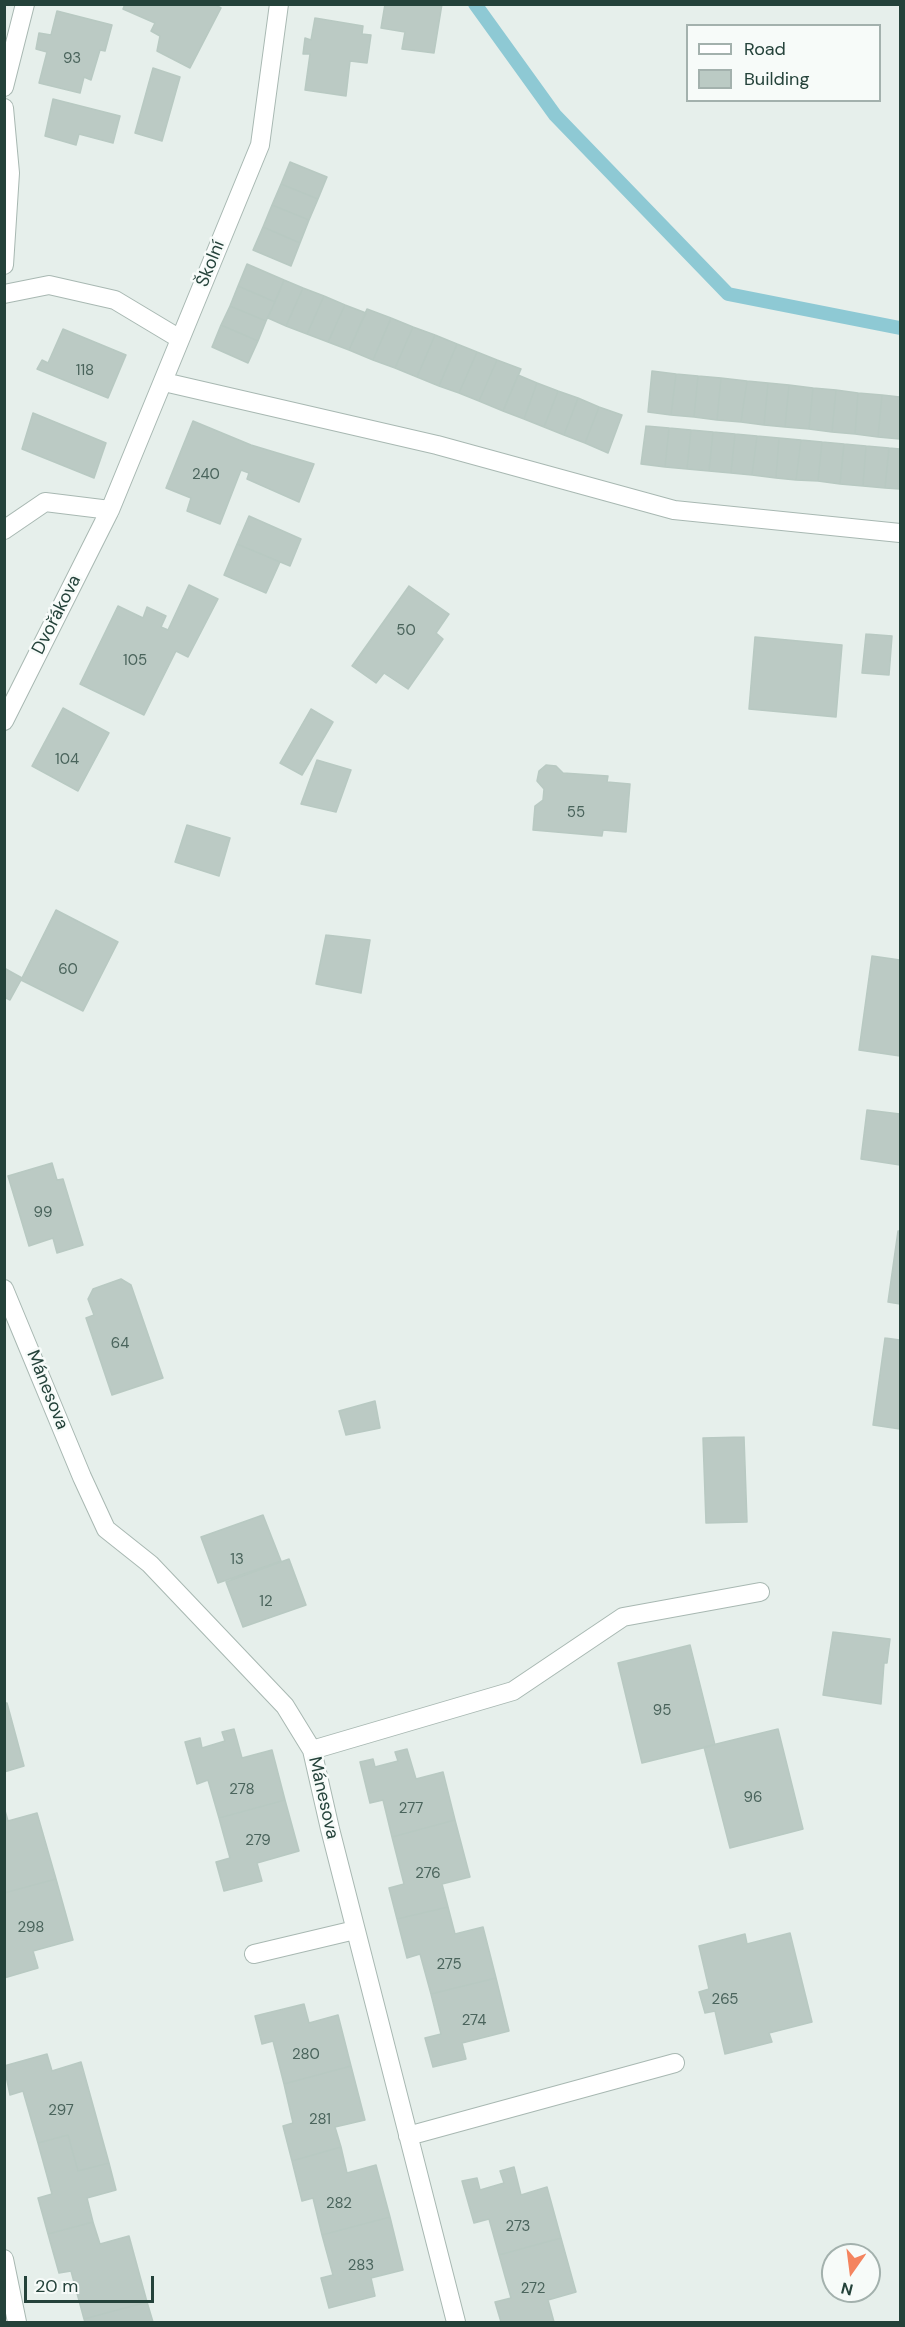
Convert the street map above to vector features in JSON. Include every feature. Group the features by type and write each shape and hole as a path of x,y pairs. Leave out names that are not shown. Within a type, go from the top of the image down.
{"street":[{"path":"4,87 25,4"},
{"name":"Školní","path":"180,339 260,145 279,4"},
{"path":"4,108 10,173 4,265"},
{"path":"4,294 49,285 115,300 180,339"},
{"name":"Dvořákova","path":"4,721 110,510 180,339"},
{"path":"164,382 437,445 674,510 900,533"},
{"path":"4,531 45,502 110,510"},
{"name":"Mánesova","path":"4,1289 106,1529 150,1564 277,1698 312,1750 456,2322"},
{"path":"312,1750 513,1691 623,1617 760,1592"},
{"path":"254,1954 356,1930"},
{"path":"408,2136 675,2063"},
{"path":"4,2259 17,2322"}],"building":[{"path":"125,4 214,4 221,8 190,68 157,51 160,36 151,31 155,23 123,9"},
{"path":"385,4 442,4 434,53 402,49 405,32 381,28"},
{"path":"57,11 112,25 105,51 100,50 91,80 84,77 80,93 39,83 47,52 36,49 39,33 51,35"},
{"path":"315,18 363,26 362,34 371,35 367,63 350,61 346,96 305,90 310,54 303,54 305,38 311,40"},
{"path":"153,68 180,77 162,141 135,133"},
{"path":"53,99 120,116 113,143 79,134 76,145 45,136"},
{"path":"290,162 327,177 318,199 281,184"},
{"path":"281,184 318,199 309,220 272,205"},
{"path":"272,205 309,220 300,243 263,227"},
{"path":"263,227 300,243 291,266 253,250"},
{"path":"247,264 284,280 275,302 238,286"},
{"path":"284,280 303,288 286,326 268,318"},
{"path":"238,286 275,302 266,321 230,306"},
{"path":"303,288 324,296 307,334 286,326"},
{"path":"324,296 345,305 328,342 307,334"},
{"path":"345,305 366,313 349,350 328,342"},
{"path":"230,306 266,321 258,341 221,325"},
{"path":"367,309 391,318 373,360 349,350"},
{"path":"391,318 413,327 395,368 373,360"},
{"path":"221,325 258,341 248,363 212,347"},
{"path":"413,327 435,335 417,377 395,368"},
{"path":"63,329 126,355 108,398 37,369 42,360 48,363"},
{"path":"435,335 457,344 439,386 417,377"},
{"path":"457,344 477,352 459,393 439,386"},
{"path":"477,352 497,360 479,401 459,393"},
{"path":"497,360 521,369 503,411 479,401"},
{"path":"652,371 676,374 671,415 648,412"},
{"path":"676,374 698,376 694,417 671,415"},
{"path":"518,375 537,383 524,419 503,411"},
{"path":"698,376 721,378 717,420 694,417"},
{"path":"721,378 747,381 741,422 717,420"},
{"path":"747,381 768,383 764,425 741,422"},
{"path":"537,383 558,391 544,427 524,419"},
{"path":"768,383 789,385 785,427 764,425"},
{"path":"789,385 813,388 809,429 785,427"},
{"path":"813,388 836,390 832,432 809,429"},
{"path":"836,390 858,393 855,434 832,432"},
{"path":"558,391 578,398 564,435 544,427"},
{"path":"858,393 882,395 878,437 855,434"},
{"path":"882,395 900,397 900,439 878,437"},
{"path":"578,398 599,407 585,443 564,435"},
{"path":"599,407 622,415 608,453 585,443"},
{"path":"33,413 106,443 94,478 22,449"},
{"path":"193,421 251,445 314,464 299,502 247,479 249,473 241,470 220,524 187,511 191,498 166,488"},
{"path":"646,426 669,428 665,467 641,464"},
{"path":"669,428 691,430 687,469 665,467"},
{"path":"691,430 713,432 709,471 687,469"},
{"path":"713,432 735,434 731,473 709,471"},
{"path":"735,434 757,436 752,475 731,473"},
{"path":"757,436 779,438 776,478 752,475"},
{"path":"779,438 801,440 796,480 776,478"},
{"path":"801,440 822,442 818,481 796,480"},
{"path":"822,442 844,444 840,484 818,481"},
{"path":"844,444 866,446 863,486 840,484"},
{"path":"866,446 889,448 885,488 863,486"},
{"path":"889,448 900,449 900,489 885,488"},
{"path":"249,516 301,539 290,566 237,544"},
{"path":"237,544 280,562 266,593 224,575"},
{"path":"189,585 218,599 188,657 176,651 144,715 80,684 118,606 143,618 147,607 166,616 161,627 168,630"},
{"path":"409,586 449,614 436,633 443,639 408,689 384,673 376,683 352,666"},
{"path":"866,634 892,636 889,675 862,673"},
{"path":"755,637 842,645 836,717 749,709"},
{"path":"63,708 109,733 78,791 32,766"},
{"path":"311,709 333,722 302,775 280,763"},
{"path":"317,760 351,770 336,812 301,804"},
{"path":"546,765 556,766 563,773 608,776 607,782 630,784 626,832 603,830 602,836 533,830 535,806 543,800 544,789 537,781 539,771"},
{"path":"187,825 230,838 219,876 175,862"},
{"path":"56,910 118,942 83,1011 21,980 10,1000 4,997 4,968 22,978"},
{"path":"326,935 370,940 361,993 316,984"},
{"path":"872,956 900,960 900,1056 859,1050"},
{"path":"867,1110 900,1114 900,1165 861,1159"},
{"path":"52,1163 57,1180 63,1179 83,1245 57,1253 53,1238 29,1246 8,1176"},
{"path":"898,1231 900,1231 900,1304 888,1302"},
{"path":"121,1279 131,1285 163,1378 112,1395 86,1318 94,1315 88,1299 93,1289"},
{"path":"885,1338 900,1340 900,1429 873,1425"},
{"path":"375,1401 380,1428 346,1435 339,1411"},
{"path":"744,1437 747,1522 706,1523 703,1438"},
{"path":"263,1515 281,1561 218,1583 201,1537"},
{"path":"289,1559 306,1605 243,1627 226,1582"},
{"path":"833,1632 890,1639 887,1663 884,1663 881,1704 823,1695"},
{"path":"690,1645 715,1745 642,1763 618,1663"},
{"path":"4,1703 7,1703 24,1766 4,1772"},
{"path":"234,1729 242,1758 272,1750 285,1800 219,1818 208,1780 197,1784 185,1742 200,1738 202,1748 225,1741 222,1732"},
{"path":"778,1729 803,1829 730,1848 704,1747"},
{"path":"407,1749 416,1779 443,1772 455,1820 392,1837 383,1800 370,1803 360,1762 373,1759 375,1767 398,1761 395,1752"},
{"path":"285,1800 299,1851 257,1863 262,1881 224,1891 216,1862 230,1858 219,1818"},
{"path":"4,1807 8,1821 37,1813 56,1879 4,1893"},
{"path":"455,1820 470,1877 442,1884 448,1907 397,1919 389,1888 404,1884 392,1837"},
{"path":"56,1879 73,1940 33,1951 38,1968 4,1978 4,1893"},
{"path":"448,1907 455,1934 483,1927 496,1978 431,1994 420,1954 407,1958 397,1919"},
{"path":"790,1933 812,2022 769,2033 772,2042 725,2054 715,2011 705,2013 699,1992 709,1989 699,1946 745,1934 747,1944"},
{"path":"496,1978 509,2031 462,2043 466,2059 433,2067 425,2038 441,2034 431,1994"},
{"path":"304,2004 309,2023 338,2015 351,2066 284,2084 273,2041 262,2044 255,2016"},
{"path":"47,2054 52,2071 81,2062 109,2163 78,2171 68,2135 38,2143 23,2091 10,2095 4,2066"},
{"path":"351,2066 365,2120 335,2127 341,2147 292,2161 283,2126 293,2123 284,2084"},
{"path":"68,2135 78,2171 109,2163 116,2190 87,2198 93,2222 48,2234 38,2198 52,2194 38,2143"},
{"path":"341,2147 347,2173 376,2165 390,2217 322,2235 313,2198 302,2201 292,2161"},
{"path":"514,2167 521,2195 547,2187 561,2238 499,2255 489,2219 474,2223 462,2181 477,2178 480,2190 504,2183 500,2171"},
{"path":"390,2217 403,2270 371,2278 375,2296 329,2308 321,2278 333,2275 322,2235"},
{"path":"93,2222 100,2244 129,2236 147,2302 84,2319 71,2271 59,2273 48,2234"},
{"path":"561,2238 576,2292 548,2300 554,2322 501,2322 495,2302 511,2298 499,2255"},
{"path":"147,2302 153,2322 85,2322 84,2319"}],"waterway":[{"path":"475,4 555,115 728,294 900,328"}]}
